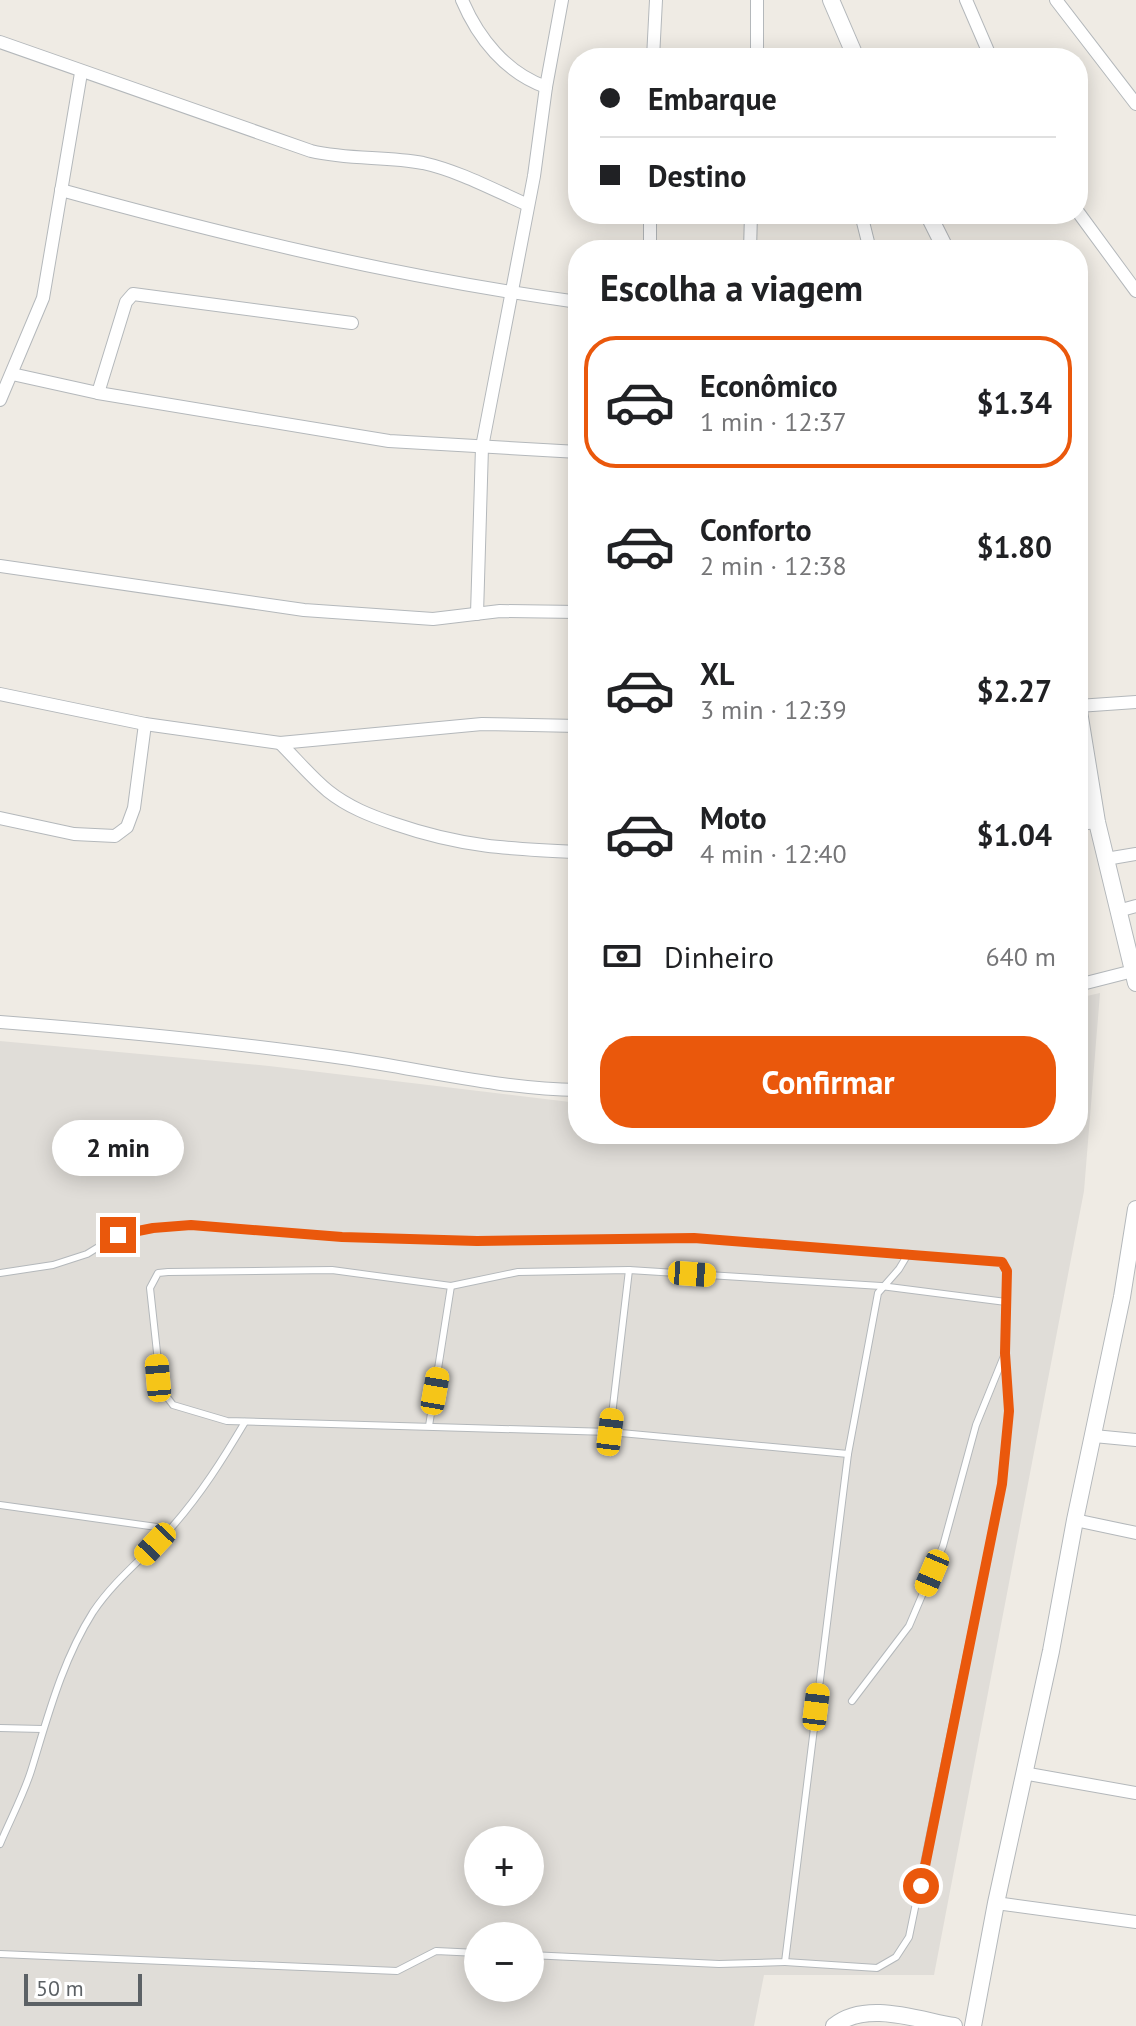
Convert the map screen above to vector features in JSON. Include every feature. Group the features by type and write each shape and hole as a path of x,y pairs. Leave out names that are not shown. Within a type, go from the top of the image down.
{"street":[{"path":"462,0 472,24 493,52 533,83 546,87"},
{"path":"477,614 482,447 528,205 562,0"},
{"path":"654,48 656,0"},
{"path":"757,0 757,48"},
{"path":"831,0 852,48"},
{"path":"966,0 987,48"},
{"path":"1056,0 1136,104"},
{"path":"0,42 81,73 311,151 444,169 528,205"},
{"path":"0,400 43,298 81,73"},
{"path":"61,190 325,258 568,301"},
{"path":"1087,224 1136,291"},
{"path":"98,393 126,302 133,294 352,323"},
{"path":"12,374 98,393 389,441 568,451"},
{"path":"0,566 304,610 433,619 522,611 568,612"},
{"path":"0,694 145,724 280,743 482,724 568,726"},
{"path":"1088,705 1136,702"},
{"path":"0,818 74,834 115,836 127,827 134,808 145,724"},
{"path":"280,743 326,789 356,809 375,817 435,838 466,844 498,849 568,852"},
{"path":"1088,767 1097,822 1134,977 1088,984"},
{"path":"1088,823 1097,822"},
{"path":"1107,865 1136,854"},
{"path":"1116,903 1136,906"},
{"path":"0,1022 191,1038 358,1060 481,1081 568,1089"},
{"path":"973,2026 1075,1520 1129,1298 1136,1209"},
{"path":"1094,1436 1136,1440"},
{"path":"1075,1520 1136,1533"},
{"path":"1023,1773 1136,1793"},
{"path":"996,1903 1136,1922"},
{"path":"834,2026 857,2014 877,2013 954,2026"}],"lane":[{"path":"0,1273 53,1265 87,1254 118,1235 191,1225 342,1237 477,1241 694,1238 1002,1262 1007,1271 1005,1353 1009,1411 1002,1484 909,1937 896,1957 877,1968 785,1962 719,1964 544,1956"},
{"path":"785,1962 848,1454 875,1304 881,1286 899,1269 908,1254"},
{"path":"848,1454 610,1432 227,1421 173,1405 161,1389 150,1288 158,1273 332,1270 423,1285 451,1286 518,1272 629,1270 881,1286 1006,1302"},
{"path":"610,1432 629,1270"},
{"path":"429,1426 451,1286"},
{"path":"852,1701 909,1626 943,1546 976,1425 1005,1353"},
{"path":"1,1841 30,1773 42,1729 68,1659 95,1609 110,1588 171,1529 215,1474 245,1422"},
{"path":"0,1505 171,1529"},
{"path":"0,1728 42,1729"},
{"path":"0,1954 397,1971 436,1951 464,1952"}],"shaded area":[{"path":"1100,993 1088,1142 1088,996"},
{"path":"0,1041 269,1066 568,1102 568,1144 1088,1144 1084,1191 934,1975 764,1975 754,2026 0,2026"}],"route":[{"path":"118,1235 191,1225 342,1237 477,1241 694,1238 1002,1262 1007,1271 1005,1353 1009,1411 1002,1484 921,1886"}]}
